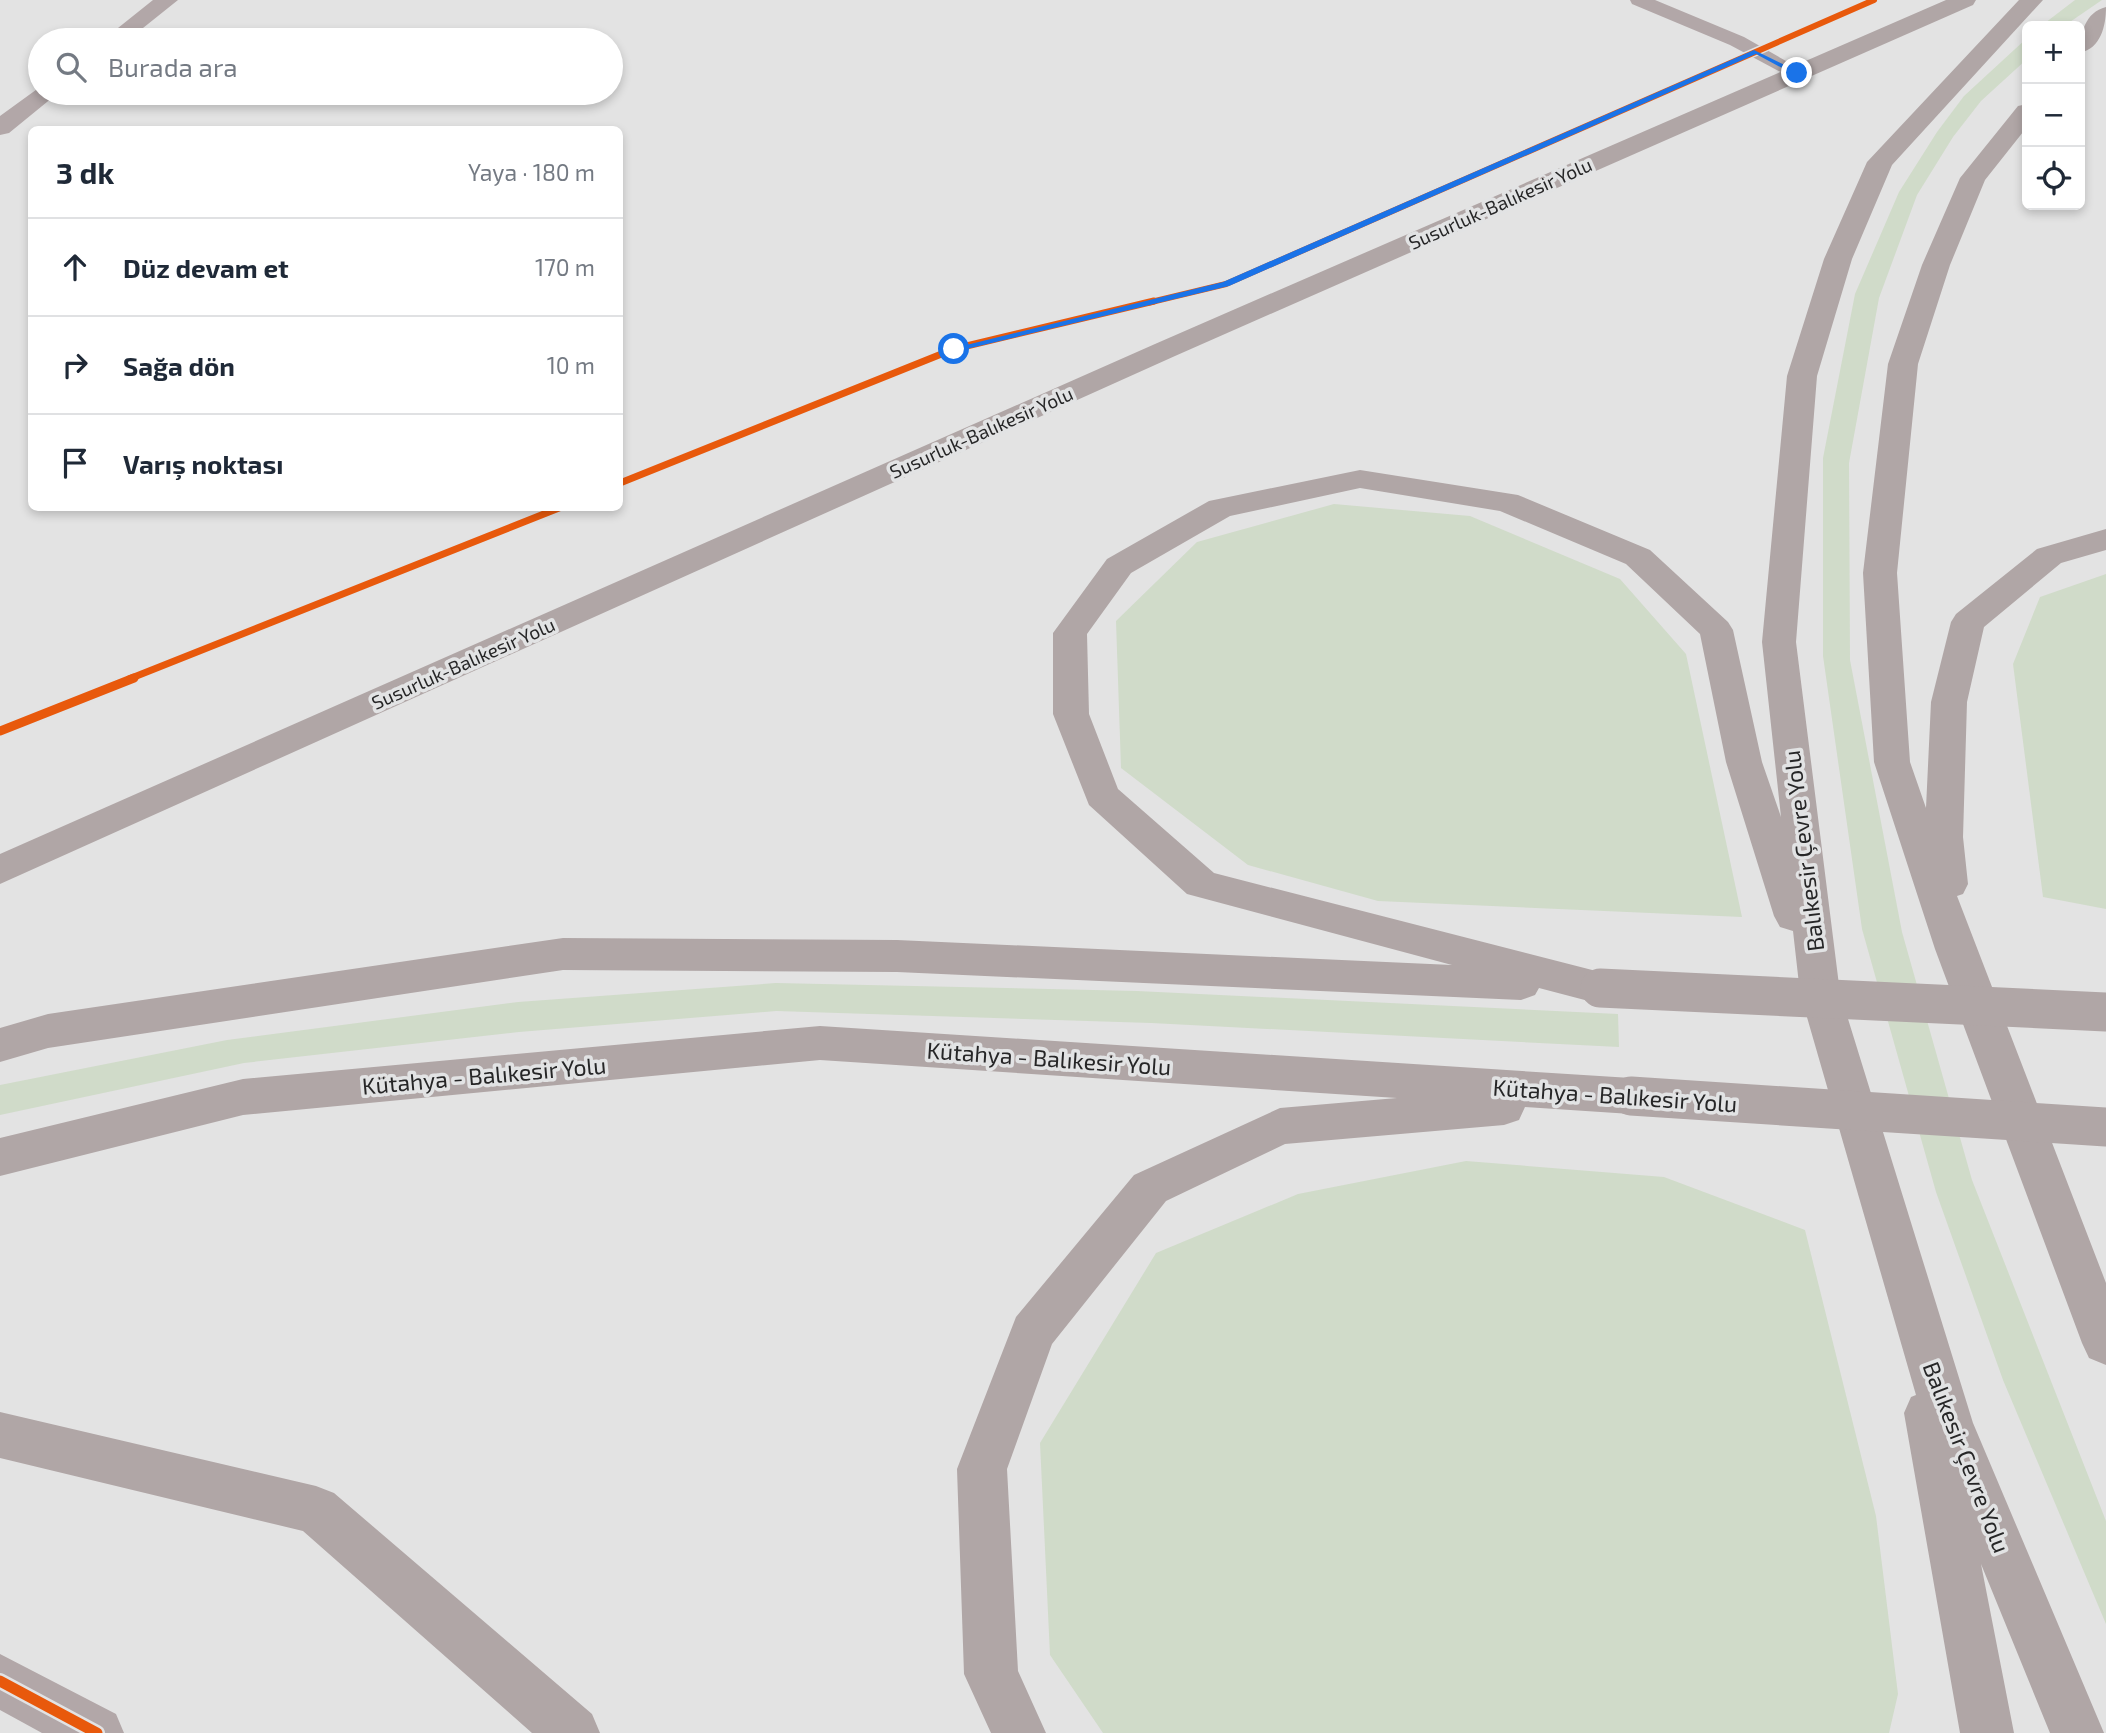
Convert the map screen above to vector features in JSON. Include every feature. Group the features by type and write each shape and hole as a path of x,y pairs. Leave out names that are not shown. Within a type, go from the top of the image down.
{"highway":[{"name":"Susurluk-Balıkesir Yolu","path":"0,870 1139,361 1965,0"},
{"name":"Balıkesir Çevre Yolu","path":"2032,0 1880,162 1838,259 1802,376 1779,642 1820,993 1949,1423 2077,1733"},
{"path":"2085,40 2106,14"},
{"path":"2022,117 1973,178 1936,265 1903,364 1880,573 1892,762 1955,949 2106,1343"},
{"path":"1600,988 1201,884 1102,796 1071,714 1070,633 1119,566 1220,508 1360,479 1507,502 1638,557 1716,630 1744,762 1820,993"},
{"path":"1955,949 1944,837 1949,702 1968,622 2049,556 2106,539"},
{"path":"0,1045 48,1031 564,954 898,956 2106,1012"},
{"name":"Kütahya - Balıkesir Yolu","path":"0,1157 243,1097 820,1043 2106,1127"},
{"path":"1019,1733 991,1674 982,1469 1033,1332 1150,1188 1280,1126 1630,1096"},
{"path":"1899,1259 1987,1733"},
{"path":"0,1435 316,1510 573,1733"}],"street":[{"path":"130,28 167,0"},
{"path":"0,128 30,105"},
{"path":"0,1681 97,1733"}],"lane":[{"path":"1639,0 1737,41 1797,73"}],"green space":[{"path":"2075,0 2102,0 2071,21 2048,21"},
{"path":"2022,43 2022,64 1981,101 1953,137 1917,195 1879,298 1849,463 1850,660 1902,932 1972,1180 2106,1521 2106,1624 2003,1380 1936,1192 1862,929 1823,656 1823,458 1855,294 1899,192 1937,132 1964,96"},
{"path":"1334,504 1470,516 1620,579 1686,654 1742,917 1378,901 1248,865 1121,768 1116,621 1197,542"},
{"path":"2106,574 2106,909 2043,897 2013,664 2040,597"},
{"path":"776,983 1137,991 1618,1014 1619,1047 1151,1023 776,1011 519,1032 244,1063 0,1115 0,1085 227,1040 518,1002"},
{"path":"1466,1161 1664,1177 1805,1230 1876,1516 1898,1694 1889,1733 1103,1733 1050,1655 1040,1443 1156,1253 1298,1194"}],"cycle path":[{"path":"623,482 954,349 1226,284 1874,0"},
{"path":"0,731 551,511"},
{"path":"0,1681 97,1733"}],"route":[{"path":"954,349 1226,284 1757,51 1797,73"}]}
